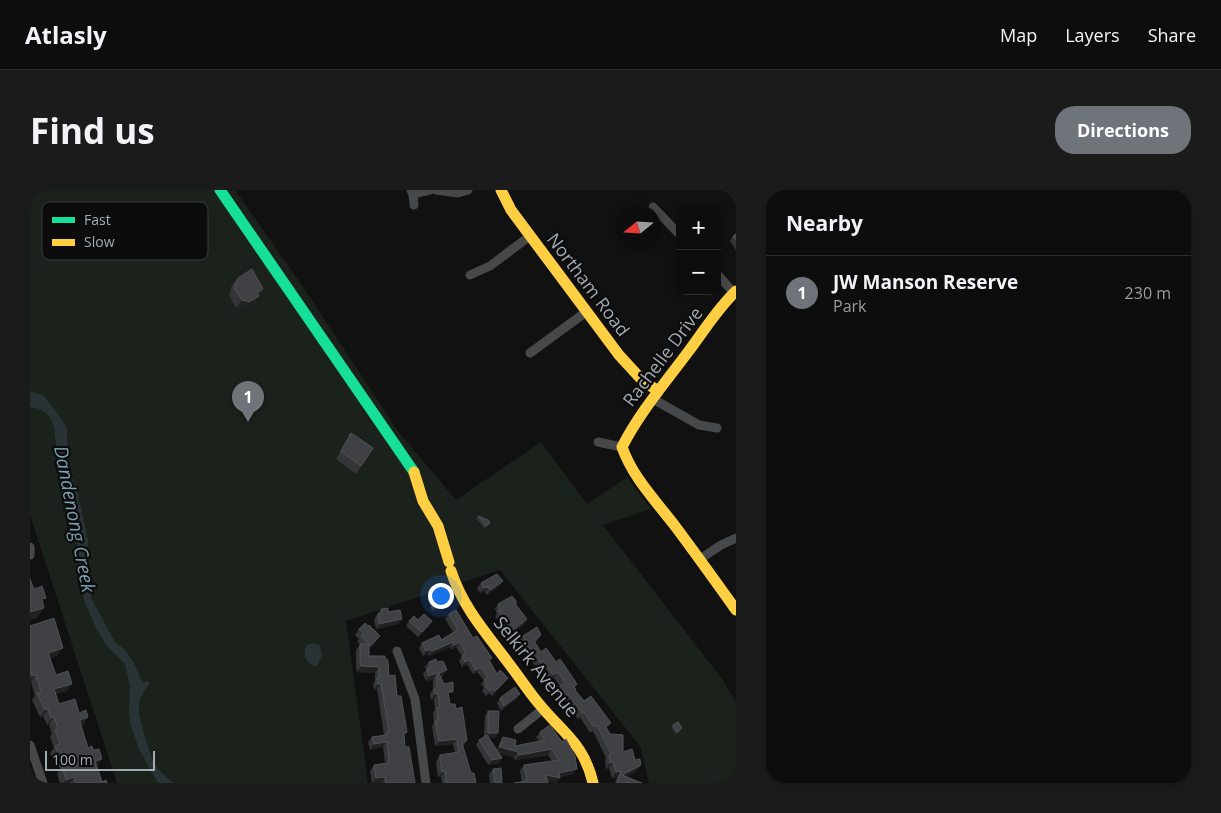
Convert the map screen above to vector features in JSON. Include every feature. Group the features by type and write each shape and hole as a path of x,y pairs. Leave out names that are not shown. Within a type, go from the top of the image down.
{"street":[{"name":"Selkirk Avenue","path":"220,190 410,464 415,474 420,496 438,526 456,587 476,621 543,710 583,751 589,764 593,783"},
{"path":"414,205 412,192 430,190"},
{"path":"436,190 458,193 468,190"},
{"name":"Northam Road","path":"501,190 507,204 586,312 630,369 655,395"},
{"path":"661,215 676,231"},
{"path":"470,275 490,266 530,236"},
{"path":"721,278 735,292"},
{"name":"Rachelle Drive","path":"622,446 629,432 655,395 735,292"},
{"path":"530,353 586,312"},
{"path":"655,395 699,425 717,428"},
{"path":"598,442 622,446 626,460 637,476 700,558 736,610"},
{"path":"700,558 736,538"},
{"path":"30,547 30,555"},
{"path":"397,651 415,698 426,783"},
{"path":"518,729 543,710"},
{"path":"30,745 43,783"}],"shaded area":[{"path":"30,190 235,190 303,287 398,431 456,500 541,442 587,504 627,477 651,509 603,525 722,679 736,702 736,783 649,783 640,746 500,570 346,621 368,783 117,783 30,515"}],"water":[{"name":"Dandenong Creek","path":"30,391 44,396 67,429 68,468 77,490 88,541 87,562 92,585 91,598 115,642 125,650 132,660 143,683 147,681 150,683 143,692 139,703 141,723 154,763 174,783 158,783 139,749 129,714 130,686 125,664 106,645 96,628 84,600 79,579 79,552 63,497 54,427 51,418 46,412 30,407"},
{"path":"313,643 320,646 322,655 317,666 309,663 305,654 307,645"}],"building":[{"path":"252,269 263,289 257,293 259,296 249,302 242,300 234,288 238,278"},
{"path":"351,433 373,448 361,466 341,451"},
{"path":"478,516 488,520 490,523 486,526"},
{"path":"497,574 503,581 490,590 489,587 484,588 481,583"},
{"path":"30,579 34,589 42,586 46,598 42,599 44,608 30,612"},
{"path":"449,590 452,601 436,606 433,596"},
{"path":"512,596 516,601 516,605 527,619 513,630 498,611 500,610 498,604"},
{"path":"388,608 388,612 400,610 402,619 379,624 378,614 382,613 381,609"},
{"path":"456,610 473,638 477,636 492,658 489,660 497,674 500,670 508,678 495,691 492,688 490,691 485,686 487,684 484,680 488,677 481,667 476,670 470,660 465,662 462,656 466,654 460,642 454,645 453,642 432,651 431,649 426,651 422,643 439,635 441,640 458,630 449,614"},
{"path":"424,614 432,621 422,632 409,621 414,616 418,620"},
{"path":"54,618 63,648 48,653 56,675 68,671 72,684 54,689 59,704 75,699 79,713 86,710 88,717 80,720 80,722 88,748 92,746 93,750 99,749 102,759 95,761 102,782 106,780 107,783 76,783 74,777 66,780 62,767 66,765 61,752 58,753 55,746 60,744 55,730 58,729 54,717 51,718 48,709 45,710 37,693 41,692 36,675 32,676 30,671 30,626"},
{"path":"365,623 380,636 370,646 361,636 364,634 359,629"},
{"path":"537,627 541,635 534,641 541,652 546,648 556,662 560,659 577,684 574,687 575,690 584,701 591,696 611,723 606,727 610,734 623,735 623,752 632,749 635,760 640,759 641,765 622,775 642,783 617,783 621,771 616,772 613,762 610,763 609,755 611,754 597,725 594,727 569,695 565,698 559,687 565,682 558,672 553,675 543,661 541,663 528,646 523,643 525,639 523,636"},
{"path":"360,644 369,644 369,656 385,656 388,662 389,676 395,675 397,696 401,696 407,732 404,734 405,747 409,747 415,783 386,783 385,777 376,778 374,765 389,763 387,742 374,744 372,737 387,735 389,731 381,684 378,684 377,678 379,678 379,667 361,666"},
{"path":"436,659 437,662 443,661 447,670 439,673 444,684 453,682 453,692 448,692 450,704 455,704 456,709 462,707 467,740 462,743 476,783 446,783 445,771 442,772 440,755 459,752 457,739 439,741 435,721 438,719 437,708 440,707 438,694 435,694 434,689 437,686 437,673 429,676 427,669 431,667 429,662"},
{"path":"515,687 520,694 504,706 500,698"},
{"path":"488,711 499,711 498,733 488,733"},
{"path":"678,722 682,728 677,732 673,725"},
{"path":"550,725 562,742 566,739 575,756 577,769 559,773 560,778 546,775 548,783 514,783 527,781 524,765 559,760 552,749 519,755 518,752 500,747 503,737 516,740 515,746 545,740 540,732"},
{"path":"487,735 502,758 492,760 479,740"},
{"path":"501,768 502,783 495,783 493,769"}],"traffic: fast":[{"path":"220,190 414,472"}],"traffic: slow":[{"path":"501,190 511,210 619,355 642,380 658,391"},
{"path":"736,291 717,313 653,398 622,447 632,469 736,610"},
{"path":"414,472 423,501 438,526 449,562"},
{"path":"451,571 462,597 476,620 536,700 579,749 593,783"}],"place":[{"name":"JW Manson Reserve","path":"248,422"}]}
